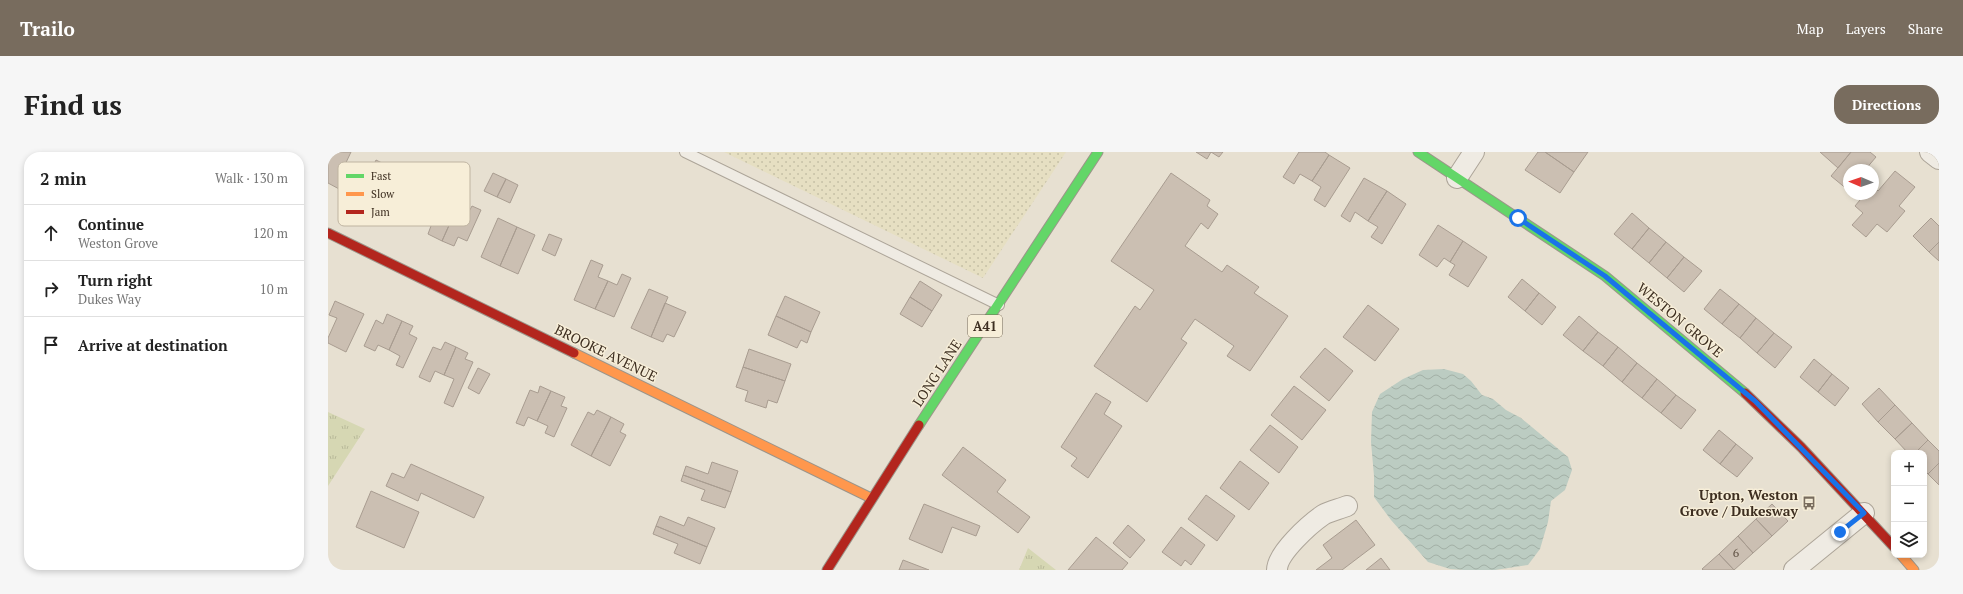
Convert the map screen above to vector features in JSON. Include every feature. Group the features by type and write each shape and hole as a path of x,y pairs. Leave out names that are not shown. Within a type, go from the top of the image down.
{"main road":[{"name":"LONG LANE","path":"827,570 871,498 1098,152"},
{"name":"WESTON GROVE","path":"1418,152 1605,276 1755,401 1864,513 1891,544"},
{"name":"BROOKE AVENUE","path":"328,233 871,498"},
{"path":"1904,558 1914,570"}],"street":[{"path":"1457,178 1474,152"},
{"path":"1930,152 1939,159"},
{"path":"1277,570 1285,551 1304,531 1324,515 1347,506"},
{"path":"1794,570 1864,513"}],"lane":[{"path":"685,152 998,305"}],"shaded area":[{"path":"724,152 1066,152 983,278"}],"green space":[{"path":"328,412 365,429 328,486"},
{"path":"1028,548 1056,570 1019,570"}],"water":[{"path":"1444,369 1463,374 1471,381 1482,395 1493,399 1506,410 1521,418 1568,457 1572,470 1565,490 1551,501 1548,522 1540,549 1528,565 1495,570 1464,570 1450,569 1428,562 1391,520 1374,497 1371,442 1372,412 1380,394 1403,379 1423,370"}],"building":[{"path":"328,152 351,152 346,162 338,162 338,188 328,183"},
{"path":"1196,152 1211,152 1207,159"},
{"path":"1211,152 1223,152 1219,157"},
{"path":"1299,152 1325,152 1329,155 1312,181 1300,174 1294,184 1283,177"},
{"path":"1538,152 1545,152 1574,172 1560,193 1525,170"},
{"path":"1545,152 1588,152 1574,172"},
{"path":"1820,152 1851,152 1838,168"},
{"path":"1851,152 1870,152 1876,157 1870,164 1843,164 1843,186 1831,176"},
{"path":"1329,155 1350,168 1325,207 1314,200 1321,187 1312,181"},
{"path":"1895,171 1915,187 1899,206 1905,211 1887,232 1877,224 1866,237 1852,225 1863,213 1855,206 1860,200 1879,200 1879,190"},
{"path":"493,173 506,179 497,197 484,191"},
{"path":"1171,173 1210,200 1207,206 1218,214 1208,229 1201,223 1185,246 1222,272 1227,265 1259,287 1254,293 1288,316 1250,371 1227,356 1234,346 1195,319 1181,339 1187,343 1147,402 1094,366 1135,306 1140,310 1154,290 1111,261"},
{"path":"1364,178 1387,191 1368,221 1355,212 1350,222 1341,216"},
{"path":"506,179 518,185 510,203 497,197"},
{"path":"1387,191 1406,204 1382,244 1371,237 1378,227 1368,221"},
{"path":"472,206 481,210 467,241 458,237 454,246 442,241 449,226 470,226 470,210"},
{"path":"1632,213 1649,228 1632,249 1614,234"},
{"path":"498,218 517,227 500,266 481,257"},
{"path":"1931,218 1939,226 1939,242 1929,252 1913,236"},
{"path":"1438,225 1463,241 1450,262 1444,258 1437,267 1419,255"},
{"path":"431,226 449,226 442,241 428,234"},
{"path":"517,227 535,235 518,274 500,266"},
{"path":"1649,228 1666,242 1649,263 1632,249"},
{"path":"549,234 562,239 555,256 542,250"},
{"path":"1463,241 1487,257 1468,287 1449,275 1455,265 1450,262"},
{"path":"1666,242 1684,257 1667,278 1649,263"},
{"path":"1939,242 1939,261 1929,252"},
{"path":"1684,257 1702,271 1684,292 1667,278"},
{"path":"591,260 603,265 598,277 608,281 595,309 574,300"},
{"path":"622,274 631,278 614,317 595,309 608,281 617,285"},
{"path":"1522,279 1539,293 1525,311 1508,297"},
{"path":"920,281 942,295 932,311 910,297"},
{"path":"649,289 668,297 651,337 631,328"},
{"path":"1720,289 1739,304 1722,324 1704,309"},
{"path":"1539,293 1556,307 1542,325 1525,311"},
{"path":"785,296 820,312 811,332 776,316"},
{"path":"910,297 932,311 922,327 900,314"},
{"path":"335,301 364,314 346,352 328,343 328,338 337,318 329,315"},
{"path":"665,303 686,312 674,337 667,334 663,342 651,337"},
{"path":"1739,304 1756,318 1740,338 1722,324"},
{"path":"1368,305 1399,329 1375,361 1343,337"},
{"path":"387,314 402,321 389,350 378,345 375,351 364,346 376,320 383,324"},
{"path":"776,316 811,332 807,343 801,340 797,348 768,335"},
{"path":"1579,316 1598,332 1583,351 1563,335"},
{"path":"1756,318 1774,333 1757,353 1740,338"},
{"path":"402,321 413,326 409,334 417,338 403,368 396,365 400,356 389,350"},
{"path":"1598,332 1618,347 1603,366 1583,351"},
{"path":"1774,333 1792,347 1775,368 1757,353"},
{"path":"445,342 456,347 444,375 435,371 430,382 419,377 433,347 441,350"},
{"path":"456,347 468,353 465,359 473,362 453,407 444,403 454,379 444,375"},
{"path":"1618,347 1637,363 1622,382 1603,366"},
{"path":"1325,348 1353,371 1329,401 1300,377"},
{"path":"749,349 791,364 785,381 743,367"},
{"path":"1814,359 1832,374 1818,392 1800,377"},
{"path":"1637,363 1657,379 1642,398 1622,382"},
{"path":"743,367 785,381 777,403 768,400 766,408 745,401 748,391 736,387"},
{"path":"478,368 490,374 479,394 468,388"},
{"path":"1832,374 1849,388 1835,406 1818,392"},
{"path":"1657,379 1676,395 1661,413 1642,398"},
{"path":"540,386 551,391 537,421 528,417 524,426 516,423 530,390 538,393"},
{"path":"1294,386 1326,410 1302,440 1271,415"},
{"path":"1879,388 1895,405 1878,422 1862,404"},
{"path":"551,391 565,397 561,406 567,408 554,437 545,433 548,426 537,421"},
{"path":"1096,393 1111,402 1104,414 1122,426 1088,478 1071,466 1077,458 1061,447"},
{"path":"1676,395 1696,410 1681,429 1661,413"},
{"path":"1895,405 1912,423 1895,439 1878,422"},
{"path":"597,410 611,417 591,456 571,445 588,412 594,415"},
{"path":"611,417 624,424 620,432 626,435 610,466 591,456"},
{"path":"1912,423 1928,440 1918,450 1905,450 1895,439"},
{"path":"1270,425 1298,447 1279,473 1250,450"},
{"path":"1719,430 1736,444 1720,464 1703,450"},
{"path":"1928,440 1939,451 1939,463 1928,474 1927,450 1918,450"},
{"path":"1736,444 1753,458 1737,477 1720,464"},
{"path":"963,447 1006,480 997,492 1030,517 1018,533 942,475"},
{"path":"1240,461 1269,483 1249,510 1220,488"},
{"path":"712,462 738,471 731,492 683,475 686,466 708,474"},
{"path":"1939,463 1939,485 1928,474"},
{"path":"411,464 484,497 474,518 421,493 418,501 386,486 392,473 404,478"},
{"path":"683,475 731,492 725,508 701,500 705,490 681,481"},
{"path":"371,491 419,512 404,548 356,527"},
{"path":"1206,495 1235,516 1217,541 1188,519"},
{"path":"924,504 980,526 976,536 952,527 942,553 909,539"},
{"path":"1772,504 1788,521 1772,536 1756,519"},
{"path":"660,516 684,526 688,517 715,528 707,547 656,526"},
{"path":"1756,519 1772,536 1753,553 1738,536"},
{"path":"1356,520 1375,545 1342,570 1316,570 1332,558 1323,545"},
{"path":"1128,525 1145,540 1130,558 1113,543"},
{"path":"656,526 707,547 700,564 674,553 678,544 653,534"},
{"path":"1181,527 1205,545 1191,565 1185,560 1181,566 1162,552"},
{"path":"1738,536 1753,553 1734,570 1719,554"},
{"path":"1096,537 1128,563 1122,570 1068,570"},
{"path":"1719,554 1734,570 1702,569"},
{"path":"1381,558 1390,570 1366,570"},
{"path":"903,560 929,570 899,570"}],"traffic: fast":[{"path":"919,425 1098,152"},
{"path":"1418,152 1605,276 1745,393"}],"traffic: slow":[{"path":"574,353 871,498"},
{"path":"1904,558 1914,570"}],"traffic: jam":[{"path":"328,233 574,353"},
{"path":"1745,393 1801,447 1891,544"},
{"path":"827,570 919,425"}],"place":[{"name":"Upton, Weston Grove / Dukesway","path":"1809,503"}],"route":[{"path":"1518,218 1605,276 1755,401 1801,446 1864,513 1840,532"}]}
